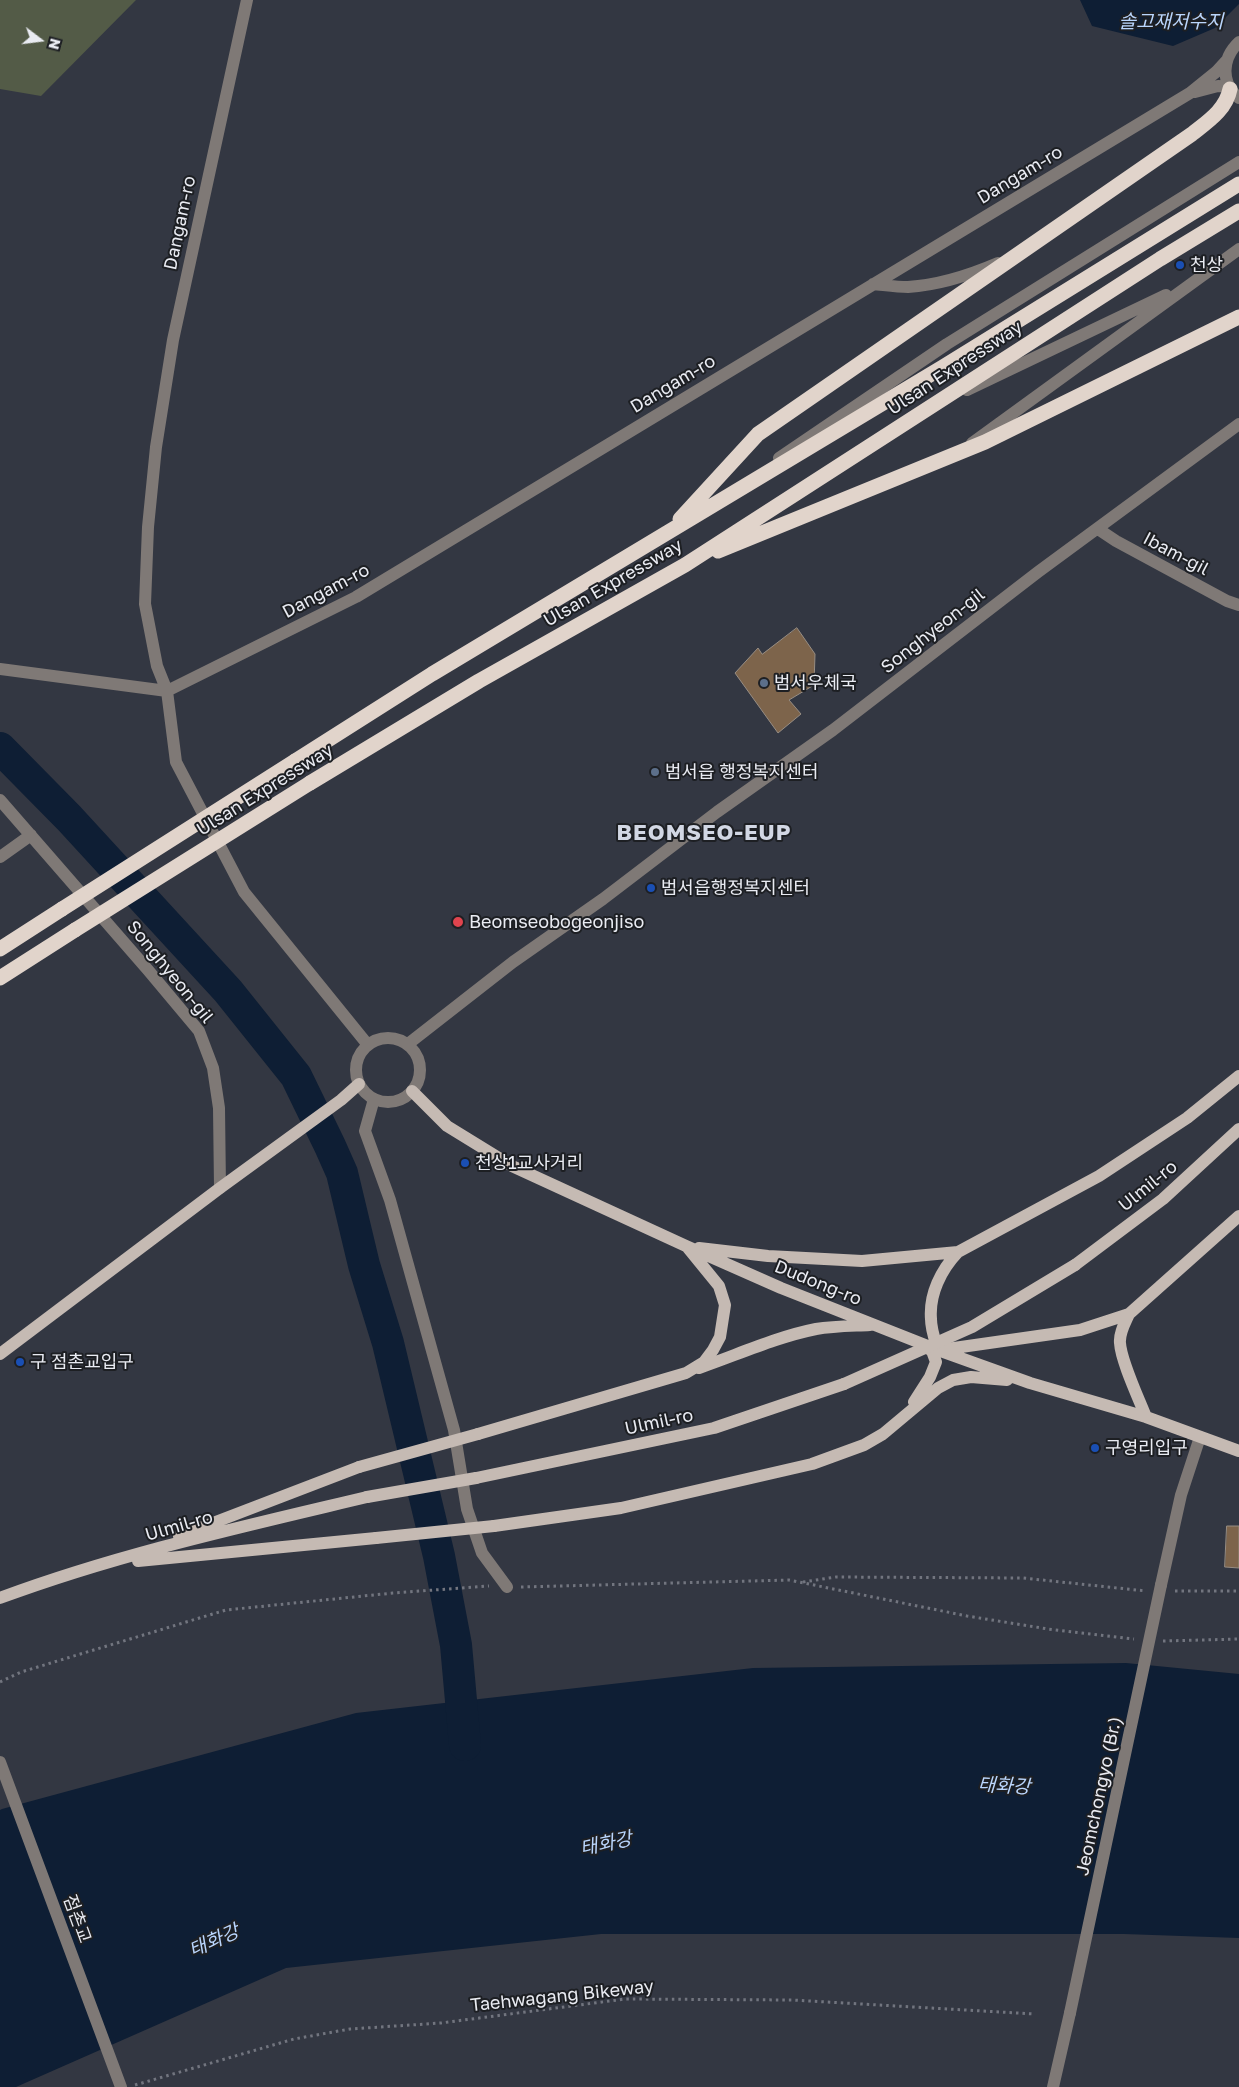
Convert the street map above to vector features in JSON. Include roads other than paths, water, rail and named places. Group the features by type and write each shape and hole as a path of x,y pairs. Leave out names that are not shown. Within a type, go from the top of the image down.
{"highway":[{"path":"668,533 758,434 1205,124 1222,107 1233,91"},
{"name":"Ulsan Expressway","path":"0,949 432,674 943,367 1239,184"},
{"name":"Ulsan Expressway","path":"0,978 310,784 479,681 685,565 1160,259 1239,211"},
{"path":"685,565 986,442 1239,317"}],"main road":[{"path":"1239,1076 1187,1118 1099,1176 958,1252 946,1264 936,1284 930,1318 938,1350 1080,1330 1129,1314 1239,1216"},
{"path":"0,1354 220,1188 341,1100 359,1084"},
{"name":"Dudong-ro","path":"412,1091 447,1126 512,1166 781,1288 922,1344 1030,1383 1146,1417 1239,1451"},
{"name":"Ulmil-ro","path":"1,1597 106,1564 228,1530 367,1497 476,1478 714,1428 844,1384 972,1327 1075,1265 1163,1199 1239,1129"},
{"path":"686,1246 768,1256 862,1260 958,1252"},
{"path":"686,1246 719,1286 726,1305 720,1337 713,1350 704,1362 686,1373"},
{"path":"1129,1314 1122,1330 1120,1343 1122,1355 1146,1417"},
{"path":"106,1564 359,1467 686,1373 789,1336 836,1326 875,1325"},
{"path":"897,1424 934,1370 936,1357 932,1351 922,1344"},
{"path":"106,1564 494,1526 621,1508 812,1464 864,1445 897,1424 914,1407 938,1388 953,1380 971,1377 1030,1383"}],"street":[{"name":"Dangam-ro","path":"247,0 173,340 156,446 148,527 145,604 157,666 167,691 176,762 244,892 368,1045"},
{"name":"Dangam-ro","path":"167,691 356,597 1190,93 1216,72 1239,42"},
{"path":"1226,60 1225,74 1233,91"},
{"name":"Dangam-ro","path":"1190,93 1218,86 1233,91"},
{"path":"668,533 948,344 1239,162"},
{"path":"958,453 1239,249"},
{"path":"873,284 908,287 942,282 978,272 1021,253"},
{"path":"929,408 1194,282"},
{"name":"Songhyeon-gil","path":"408,1044 514,962 603,899 717,812 833,730 1038,572 1239,424"},
{"name":"Ibam-gil","path":"1098,529 1116,541 1227,601 1239,605"},
{"path":"0,669 167,691"},
{"name":"Songhyeon-gil","path":"0,800 199,1031 214,1068 219,1108 220,1188"},
{"path":"0,857 31,834"},
{"path":"398,1039 408,1044 420,1062 418,1082 404,1098 394,1102 374,1099 359,1084 356,1074 357,1063 361,1053 368,1045 377,1040 398,1039"},
{"path":"374,1099 365,1131 390,1200 454,1430 467,1509 482,1554 507,1587"},
{"name":"Jeomchongyo (Br.)","path":"1053,2087 1181,1494 1200,1438"},
{"name":"점촌교","path":"0,1762 121,2087"}],"water":[{"name":"솔고재저수지","path":"1080,0 1239,0 1239,4 1215,28 1173,46 1092,26"},
{"name":"태화강","path":"1126,1663 1239,1674 1239,1938 1124,1934 601,1934 286,1968 16,2087 0,2087 0,1810 2,1809 356,1713 753,1668"}],"waterway":[{"path":"0,748 69,818 228,991 296,1076 330,1146 342,1173 364,1265 388,1343 439,1556 456,1645 465,1745"}],"place":[{"name":"천상","path":"1180,265"},
{"name":"범서우체국","path":"764,683"},
{"name":"범서읍 행정복지센터","path":"655,772"},
{"name":"범서읍행정복지센터","path":"651,888"},
{"name":"Beomseobogeonjiso","path":"458,922"},
{"name":"천상1교사거리","path":"465,1163"},
{"name":"구 점촌교입구","path":"20,1362"},
{"name":"구영리입구","path":"1095,1448"}],"district":[{"name":"BEOMSEO-EUP","path":"704,833"}]}
